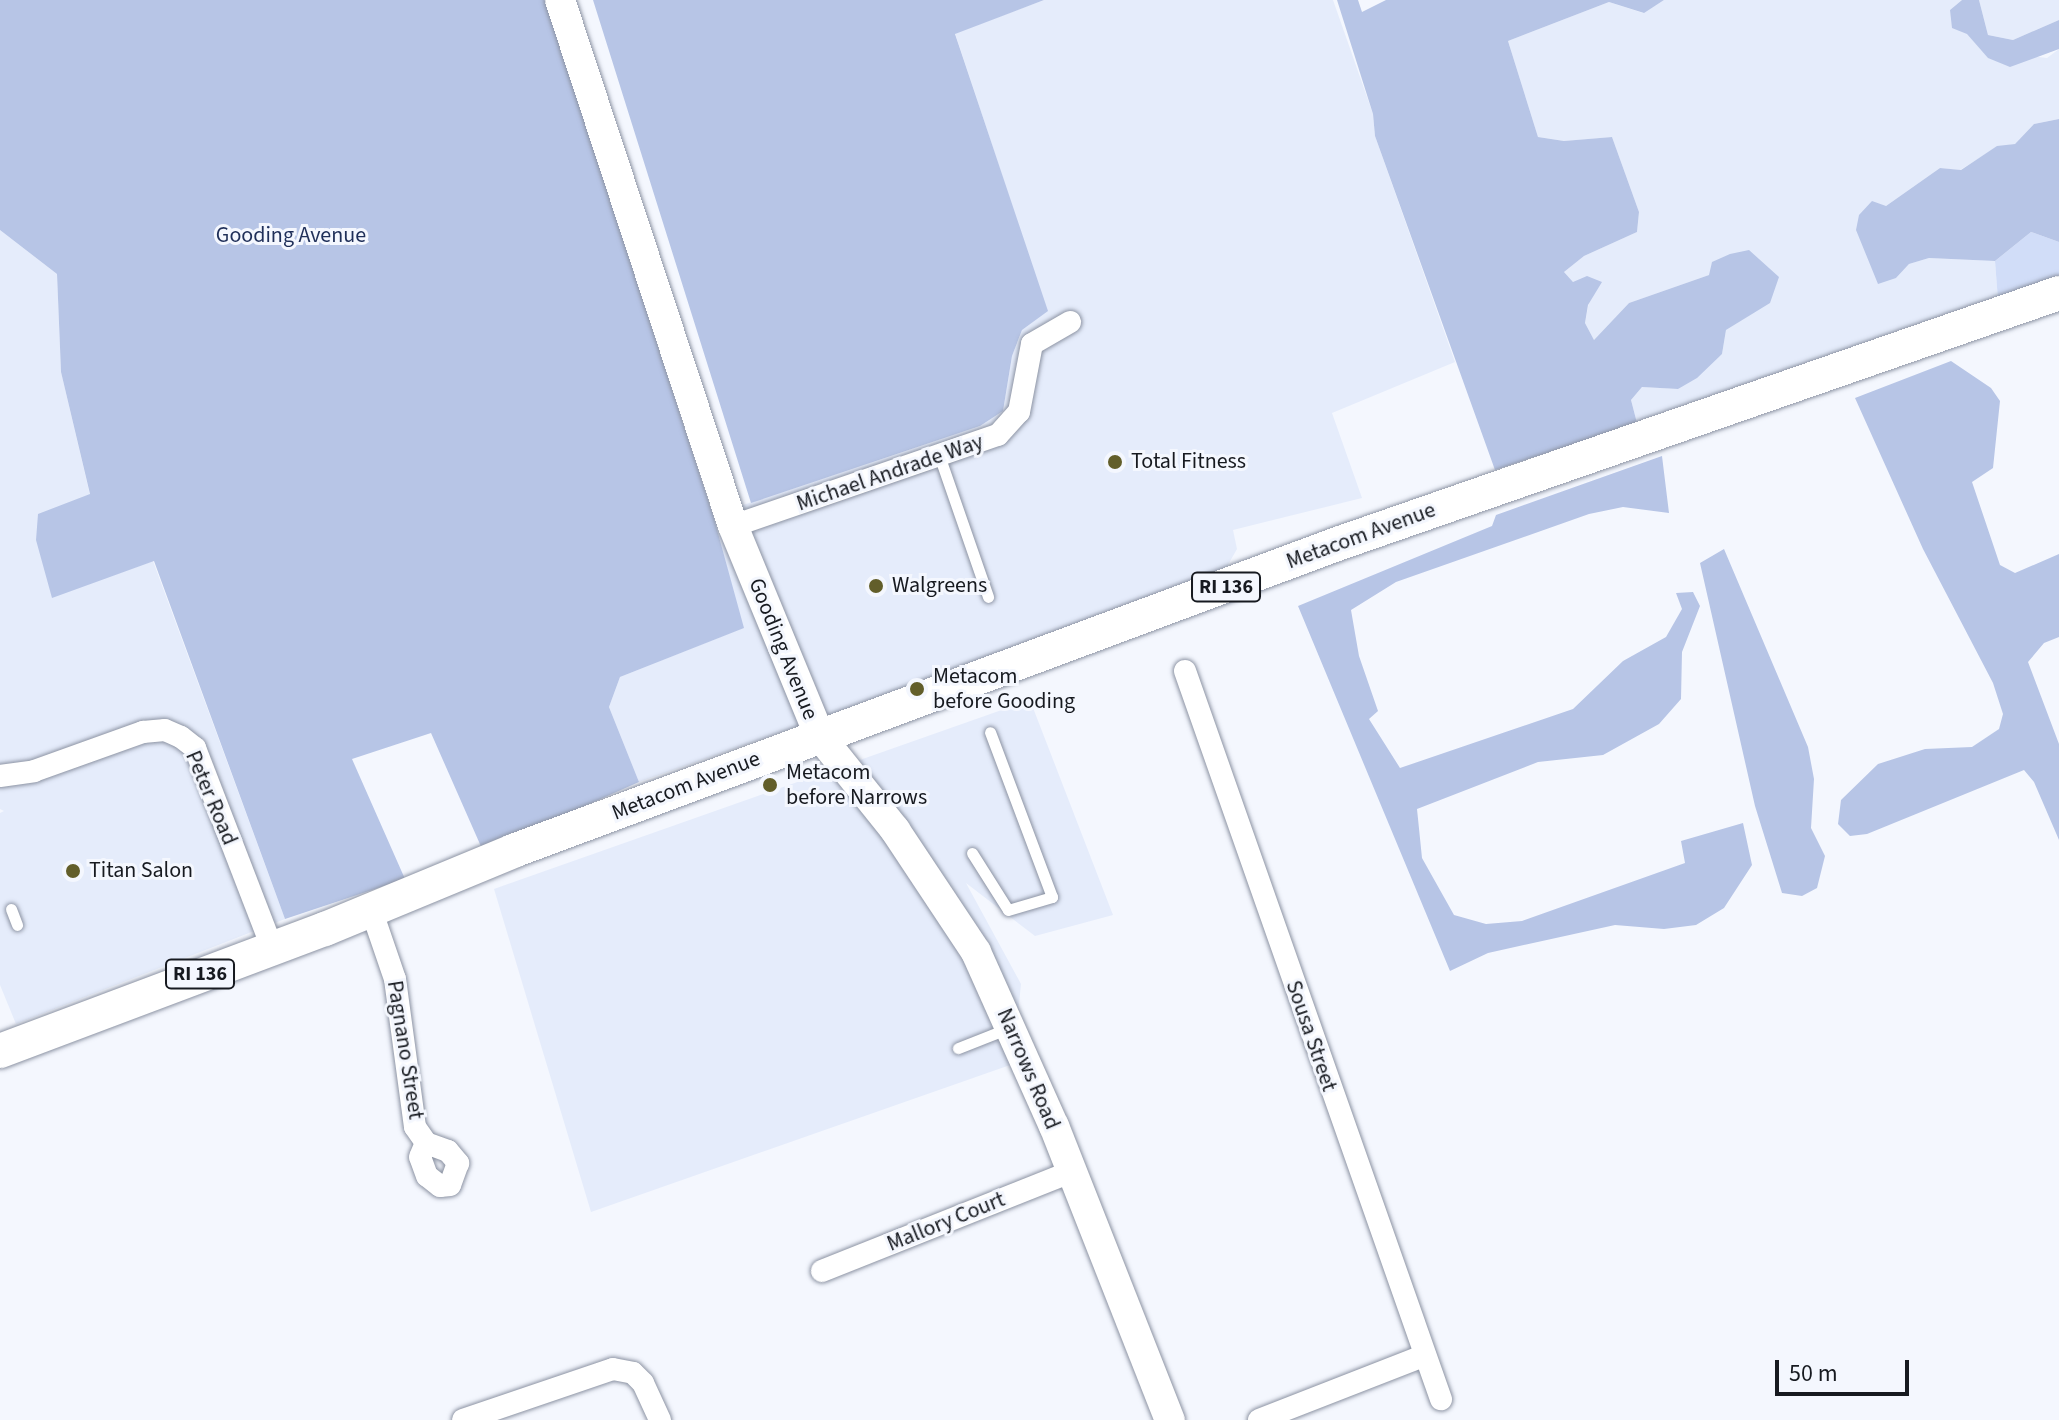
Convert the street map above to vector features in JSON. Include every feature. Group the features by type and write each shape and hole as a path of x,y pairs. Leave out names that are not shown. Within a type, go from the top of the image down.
{"main road":[{"name":"Gooding Avenue","path":"560,0 733,526 825,742"},
{"name":"Metacom Avenue","path":"0,1051 80,1012 272,948 385,903 1495,494 2059,293"},
{"name":"Metacom Avenue","path":"825,742 1626,465 2059,293"},
{"name":"Narrows Road","path":"825,742 953,912 1012,1027 1169,1420"}],"street":[{"name":"Michael Andrade Way","path":"733,526 990,440 1014,421 1032,344 1070,322"},
{"name":"Sousa Street","path":"1185,671 1423,1356 1441,1399"},
{"name":"Peter Road","path":"0,776 34,771 143,732 165,730 181,737 195,748 272,948"},
{"name":"Pagnano Street","path":"385,903 415,1127 426,1143"},
{"name":"Mallory Court","path":"822,1271 1071,1172"},
{"path":"1259,1420 1423,1356"},
{"path":"463,1420 613,1369 633,1373 643,1383 660,1420"}],"lane":[{"path":"940,458 988,597"},
{"path":"972,853 1008,910 1052,897 990,732"},
{"path":"11,909 17,925"},
{"path":"958,1048 1012,1027"}],"shaded area":[{"path":"1044,0 1333,0 1373,114 1375,136 1455,362 1332,413 1362,498 1233,530 1237,549 1221,577 639,782 609,707 620,677 743,628 713,515 980,426 1003,411 1012,356 1022,330 1047,311 955,33"},
{"path":"1664,0 1962,0 1950,10 1981,50 2047,58 2059,49 2059,119 2034,124 2015,144 1997,147 1960,170 1940,168 1886,206 1896,278 1909,264 1929,258 1995,261 1998,300 1637,423 1631,400 1642,387 1678,389 1722,354 1726,330 1770,302 1709,275 1629,303 1594,340 1585,323 1589,302 1601,282 1573,282 1564,272 1584,256 1637,232 1639,212 1612,137 1564,141 1538,137 1508,41 1609,2 1643,13"},
{"path":"1979,0 2059,0 2059,20 2013,40 1988,35"},
{"path":"0,230 57,274 61,372 90,495 52,597 153,561 285,919 16,1024 0,985 0,813 4,811 0,809"},
{"path":"2031,232 2059,242 2059,276 1998,300 1995,261"},
{"path":"1030,700 1113,915 1035,936 966,883 1021,984 1013,1064 591,1212 494,889"}],"green space":[{"path":"0,0 545,0 713,515 744,628 620,677 609,707 639,782 483,851 431,733 352,759 405,879 285,919 154,561 52,598 36,540 38,514 90,494 61,372 57,274 0,230"},
{"path":"593,0 1044,0 955,34 1048,311 1022,330 1012,356 1003,411 980,426 751,503"},
{"path":"1337,0 1358,0 1362,12 1386,0 1664,0 1644,13 1609,2 1508,41 1538,137 1564,141 1612,137 1639,212 1637,232 1584,256 1564,272 1573,282 1587,276 1602,282 1588,305 1585,323 1594,340 1629,303 1709,275 1712,262 1749,250 1779,277 1770,303 1726,330 1722,354 1697,378 1678,389 1642,387 1631,400 1637,423 1495,470 1375,136 1373,114"},
{"path":"1962,0 1979,0 1988,35 2013,40 2059,20 2059,49 2010,67 1988,58 1967,34 1952,28 1950,10"},
{"path":"2059,119 2059,242 2031,232 1995,261 1929,258 1909,264 1896,278 1878,284 1856,230 1859,215 1872,201 1886,206 1940,168 1961,170 1997,146 2015,144 2034,124"},
{"path":"1951,361 1991,388 2000,401 1993,468 1972,482 2000,565 2015,573 2059,554 2059,637 2044,643 2028,662 2059,744 2059,840 2034,782 2024,770 1867,834 1850,836 1838,824 1841,800 1878,764 1925,749 1972,747 1999,729 2003,714 1993,683 1923,549 1855,398"},
{"path":"1662,456 1669,513 1623,507 1589,514 1396,582 1351,610 1359,656 1378,711 1369,719 1400,768 1573,709 1623,661 1666,637 1682,609 1676,593 1693,592 1700,606 1682,652 1681,699 1659,724 1603,755 1538,762 1417,809 1422,858 1454,915 1486,924 1522,921 1685,863 1681,841 1743,823 1752,865 1724,908 1696,925 1664,929 1615,925 1488,953 1450,971 1298,606 1492,526 1496,515"},
{"path":"1724,549 1808,747 1814,779 1811,828 1825,856 1817,888 1802,896 1782,893 1755,806 1700,563"}],"place":[{"name":"Total Fitness","path":"1115,462"},
{"name":"Walgreens","path":"876,586"},
{"name":"Metacom before Gooding","path":"917,689"},
{"name":"Metacom before Narrows","path":"770,785"},
{"name":"Titan Salon","path":"73,871"}]}
